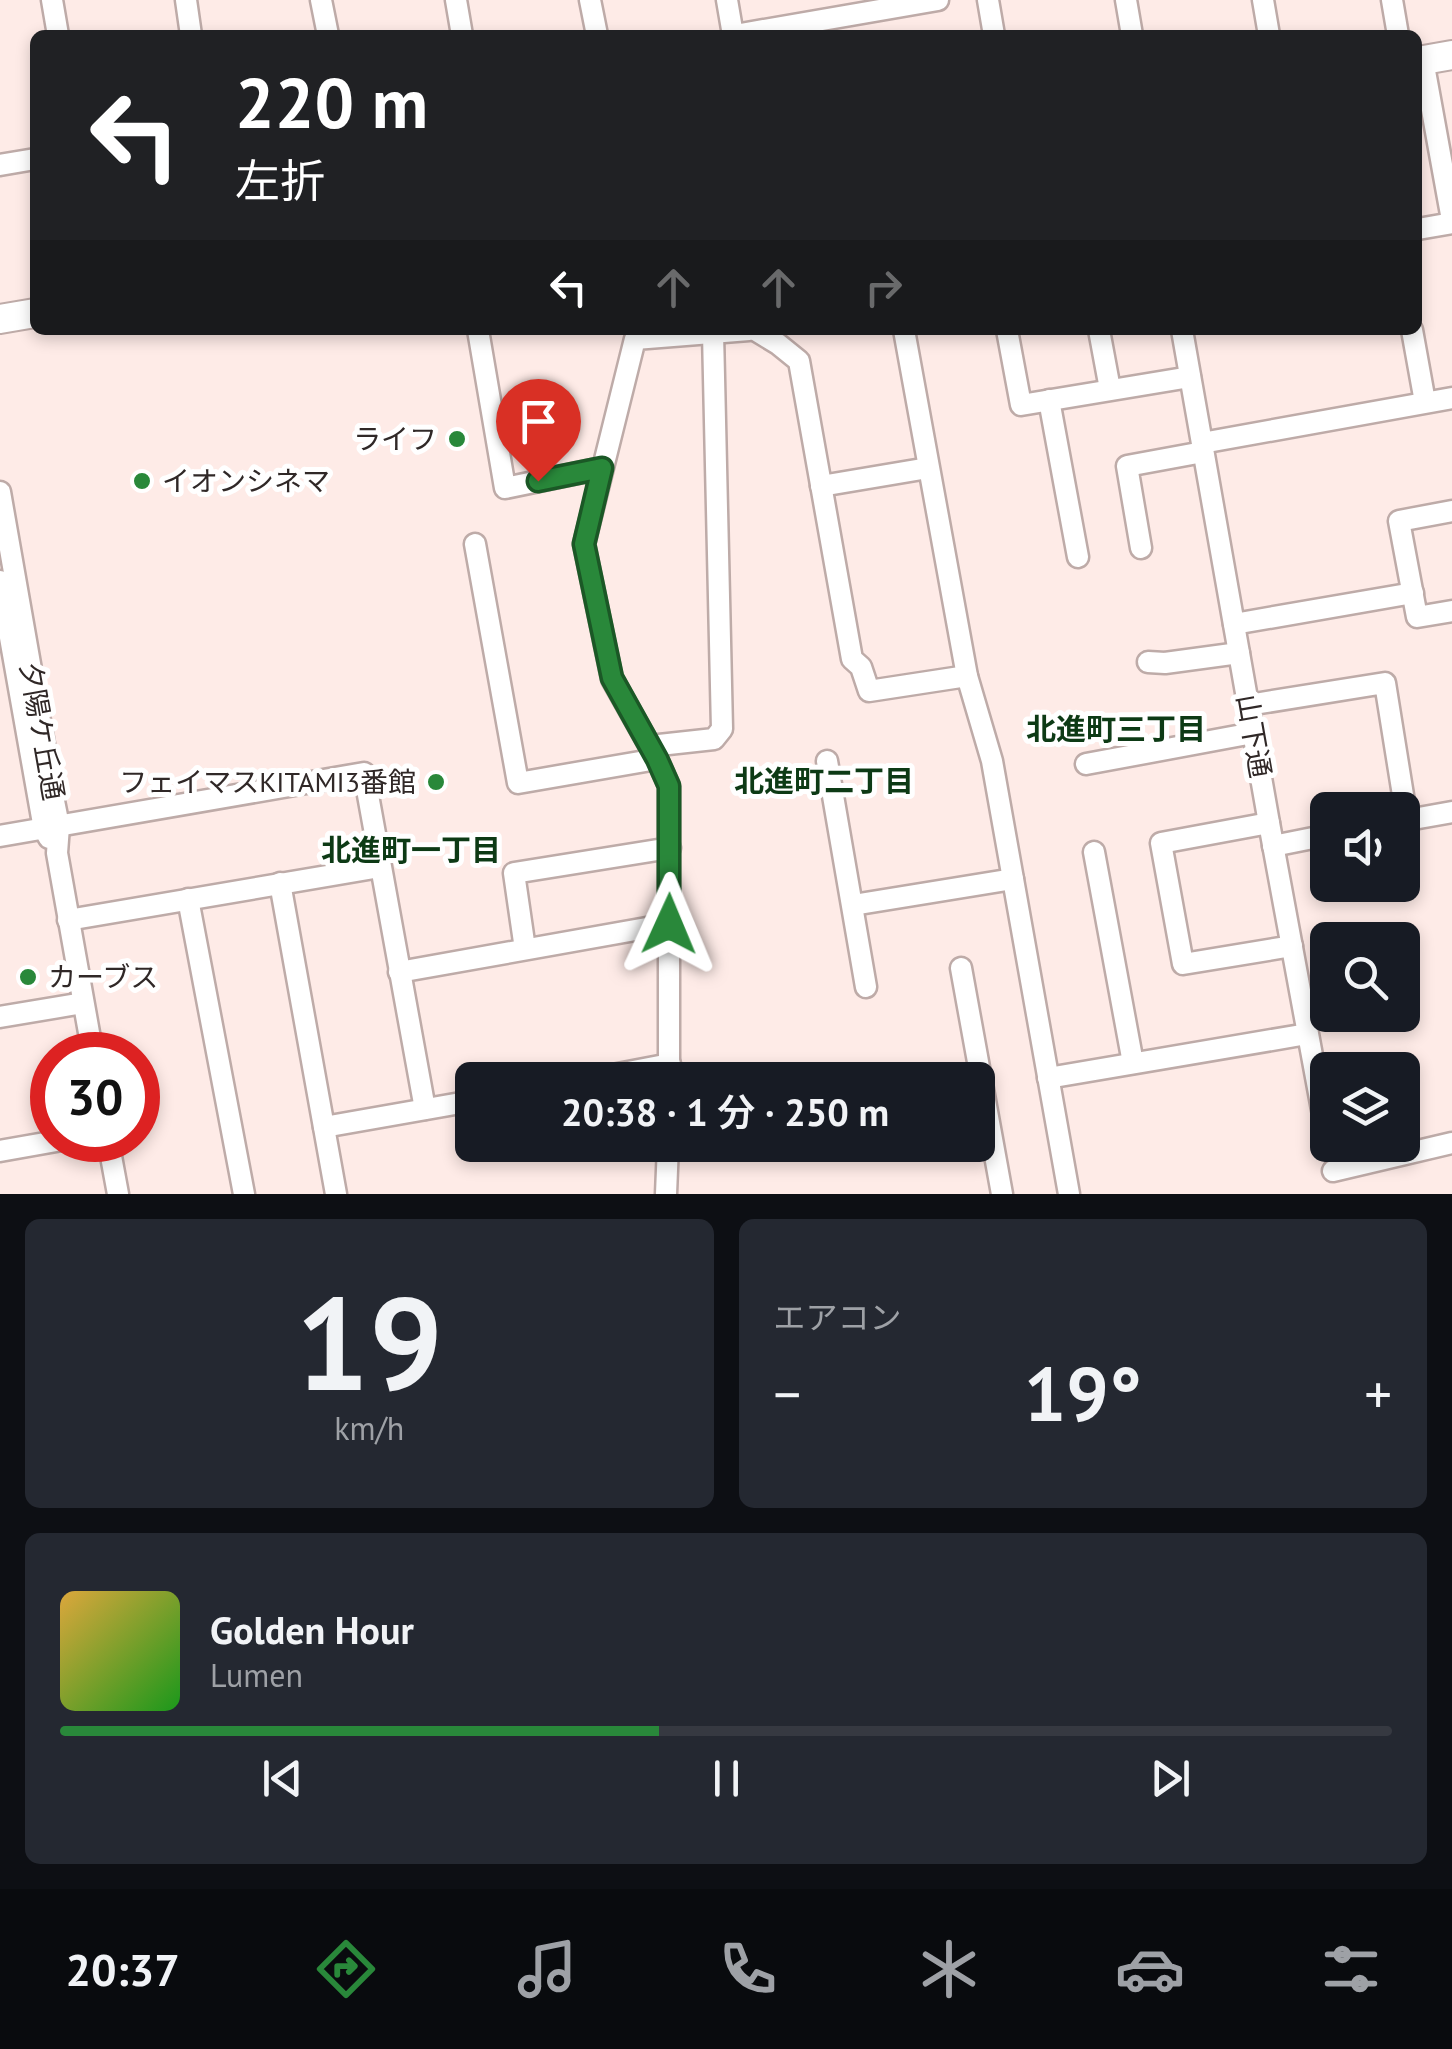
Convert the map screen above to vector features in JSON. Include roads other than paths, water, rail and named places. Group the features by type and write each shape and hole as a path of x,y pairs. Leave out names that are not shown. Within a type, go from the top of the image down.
{"main road":[{"path":"1422,61 1452,55"},
{"path":"0,301 30,296"},
{"path":"0,319 30,314"}],"street":[{"path":"52,0 57,30"},
{"path":"186,0 191,30"},
{"path":"321,0 327,30"},
{"path":"456,0 461,30"},
{"path":"590,0 595,30"},
{"path":"727,0 733,30"},
{"path":"763,30 938,0"},
{"path":"988,0 993,30"},
{"path":"1126,0 1131,30"},
{"path":"1262,0 1268,30"},
{"path":"1392,0 1397,30"},
{"path":"1422,71 1452,222 1422,228"},
{"path":"0,165 30,160"},
{"path":"479,335 505,488 602,468"},
{"path":"669,1062 669,786 612,678 584,544 635,339 687,335"},
{"path":"475,544 518,783 714,739 722,728 713,335"},
{"path":"761,335 799,361 852,659 862,667 869,691 967,676"},
{"path":"905,335 967,676 992,762 1069,1194"},
{"path":"1008,335 1021,405 1190,377"},
{"path":"1100,335 1110,389"},
{"name":"山下通","path":"1183,335 1311,1052"},
{"path":"1413,335 1425,402"},
{"path":"1140,548 1127,466 1202,447 1452,398"},
{"path":"1048,400 1078,556"},
{"path":"820,486 928,468"},
{"name":"夕陽ケ丘通","path":"0,492 51,828"},
{"path":"1452,512 1400,521 1417,618 1452,611"},
{"name":"夕陽ケ丘通","path":"0,581 57,853 89,1032"},
{"path":"1234,624 1413,593"},
{"path":"1148,662 1165,664 1240,653"},
{"path":"1248,705 1385,683 1401,792"},
{"path":"1086,764 1253,733"},
{"path":"827,761 866,987"},
{"path":"0,836 364,773 425,1109"},
{"path":"1420,817 1452,812"},
{"path":"1268,824 1161,842 1183,964 1292,946"},
{"path":"1273,846 1310,839"},
{"path":"525,948 514,873 670,848"},
{"path":"1094,852 1133,1063"},
{"path":"68,920 380,867"},
{"path":"853,905 1013,879"},
{"path":"280,882 336,1194"},
{"path":"188,899 244,1194"},
{"path":"399,972 669,924"},
{"path":"962,968 1002,1194"},
{"path":"0,1017 83,1003"},
{"path":"1048,1078 1308,1034"},
{"path":"324,1127 455,1104"},
{"path":"1333,1171 1452,1142"},
{"path":"0,1151 30,1146"},
{"path":"112,1162 118,1194"},
{"path":"666,1194 667,1162"},
{"name":"山下通","path":"1331,1162 1338,1194"}],"place":[{"name":"ライフ","path":"457,439"},
{"name":"イオンシネマ","path":"142,481"},
{"name":"フェイマスKITAMI3番館","path":"436,782"},
{"name":"カーブス","path":"28,977"}],"district":[{"name":"北進町三丁目","path":"1116,730"},
{"name":"北進町二丁目","path":"824,782"},
{"name":"北進町一丁目","path":"411,851"}]}
